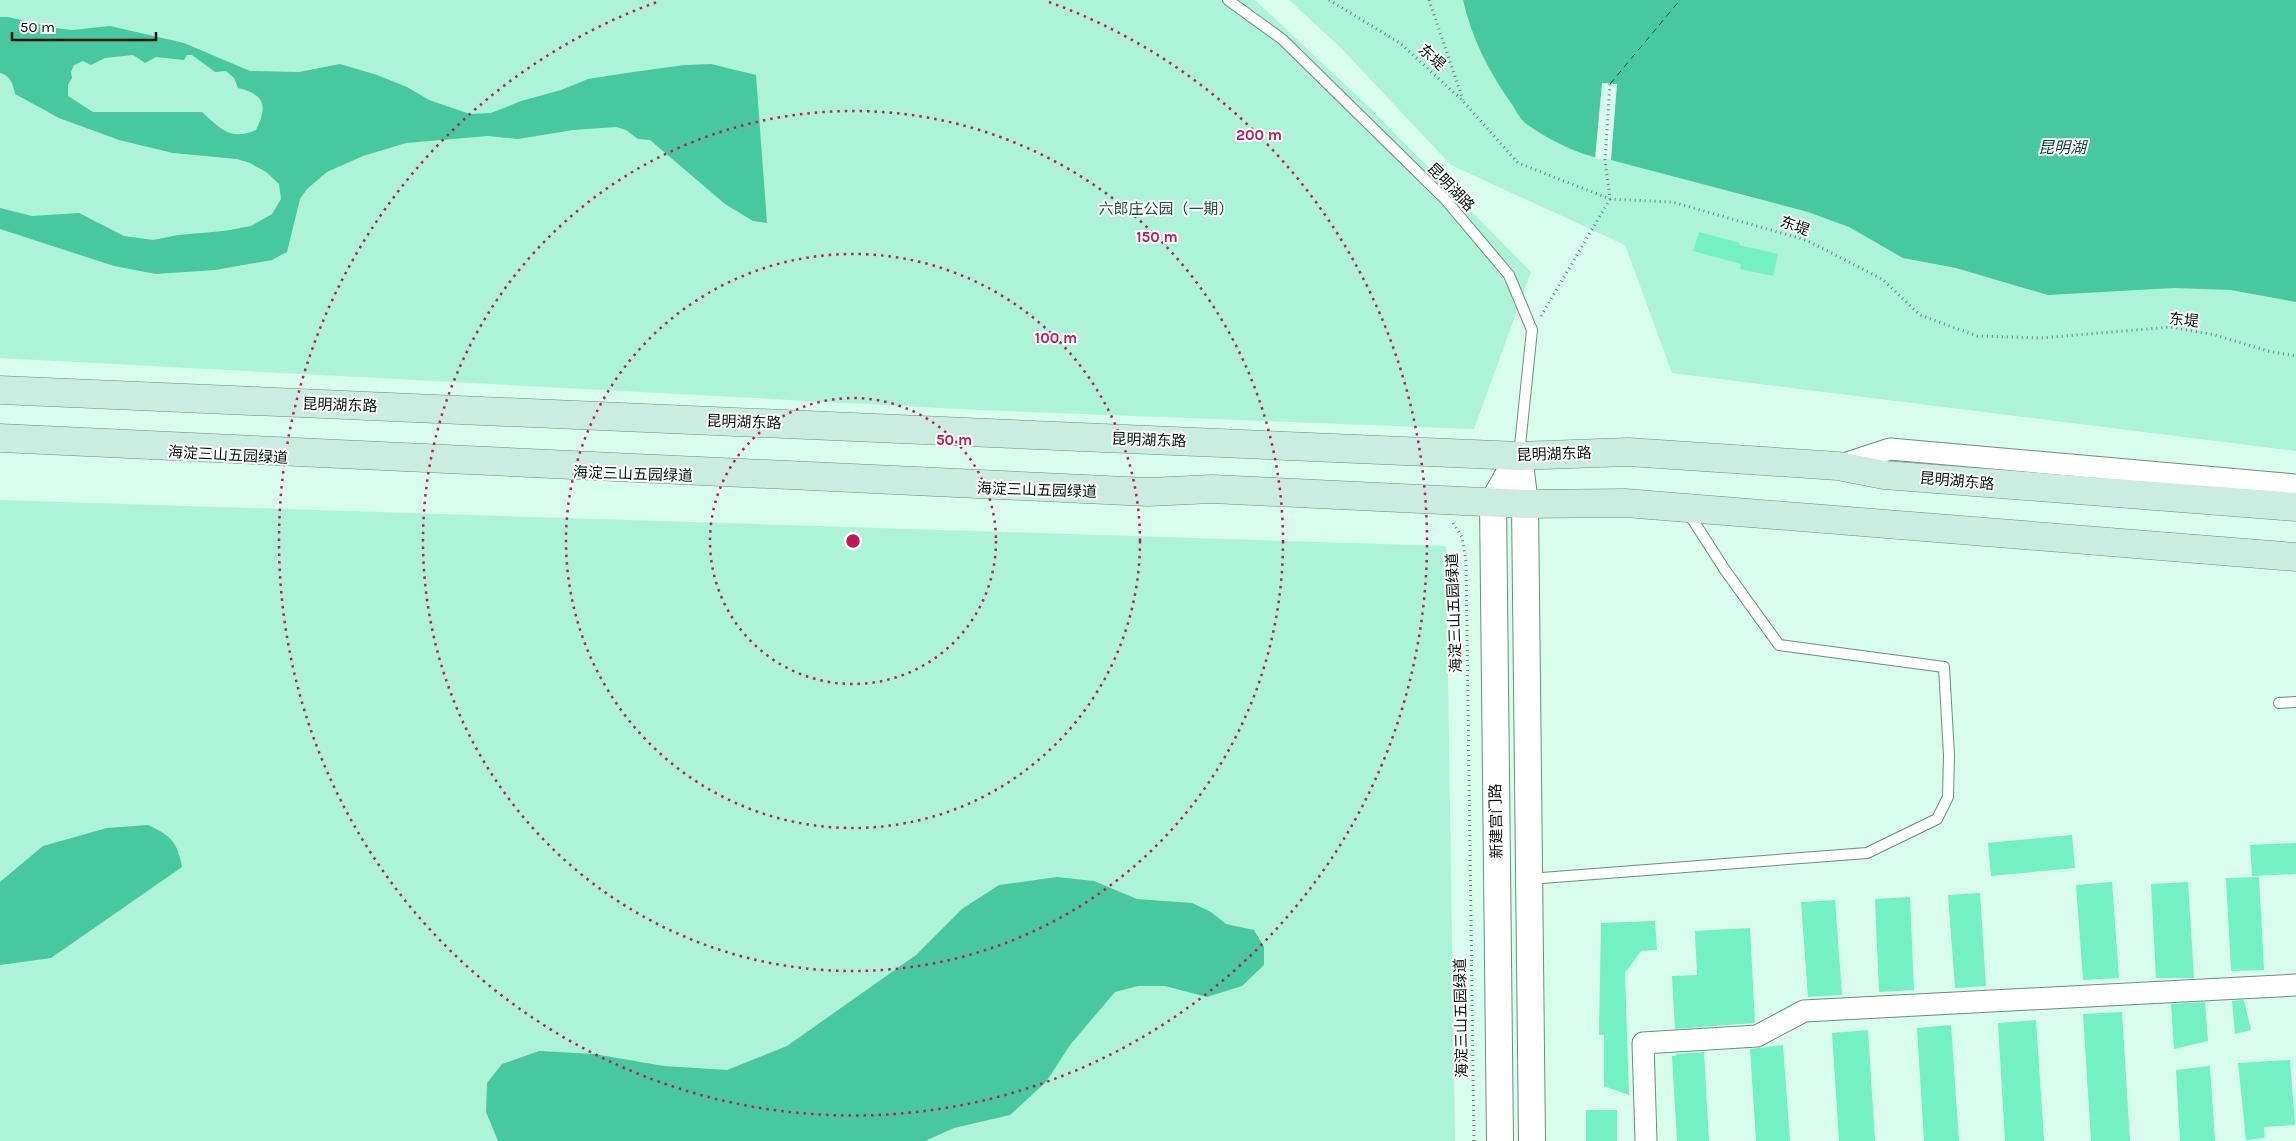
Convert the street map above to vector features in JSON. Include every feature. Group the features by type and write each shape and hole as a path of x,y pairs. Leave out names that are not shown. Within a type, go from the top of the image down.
{"main road":[{"name":"昆明湖东路","path":"0,390 1519,456 1628,452 1838,466 1884,475 2296,507"},
{"path":"0,438 1148,492 1212,489 1525,504 1625,503 2296,557"}],"street":[{"path":"1838,466 1890,449 2296,485"},
{"path":"1492,502 1519,456"},
{"path":"1519,456 1525,504 1532,1141"},
{"name":"新建宫门路","path":"1492,502 1500,1141"},
{"path":"1646,1141 1643,1043 1757,1036 1804,1011 2296,985"}],"lane":[{"name":"昆明湖路","path":"1228,0 1282,39 1452,207 1509,275 1532,330 1519,456"},
{"path":"1529,879 1867,853 1937,819 1948,797 1949,755 1944,667 1779,645 1725,570 1686,508"},
{"path":"2279,702 2296,702"}],"path":[{"name":"东堤","path":"1329,0 1400,42 1463,101 1518,163 1610,199 1672,202 1806,240 1882,279 1920,315 1977,336 2041,338 2171,327 2215,335 2268,351 2296,356"},
{"path":"1429,0 1463,101"},
{"path":"1532,330 1610,199 1605,160 1610,84"},
{"name":"海淀三山五园绿道","path":"1444,521 1452,522 1462,537 1466,562 1474,1141"}],"green space":[{"name":"六郎庄公园（一期）","path":"0,0 1255,0 1370,108 1531,272 1474,429 978,410 0,358"},
{"path":"1289,0 2296,0 2296,451 1672,373 1625,245 1451,165 1340,47"},
{"path":"0,500 1446,546 1455,1141 0,1141"}],"water":[{"name":"昆明湖","path":"1463,0 2296,0 2296,302 2231,290 2174,288 2048,295 1956,268 1903,258 1849,227 1808,212 1577,152 1543,135 1520,118 1482,54 1471,28"},
{"path":"0,17 72,30 110,26 184,43 250,71 299,72 340,64 377,75 407,87 429,100 470,114 491,113 588,79 685,65 711,64 756,75 767,223 753,221 725,204 650,140 638,139 626,130 616,127 573,130 518,139 488,136 406,143 363,156 327,172 307,189 300,199 287,252 272,260 215,270 156,274 114,266 0,229 0,208 32,216 79,213 124,236 153,240 251,226 272,214 281,199 279,184 266,172 250,163 237,159 173,153 119,140 59,118 15,94 11,81 7,76 0,73","holes":["133,55 145,63 156,57 184,60 187,55 192,55 215,72 226,71 234,78 238,88 254,94 262,102 262,114 256,130 232,134 226,132 202,112 93,112 68,96 68,85 72,78 71,72 74,65 83,61 91,65 105,58"]},
{"path":"148,825 172,840 178,851 182,867 51,958 0,965 0,882 43,846 107,828"},
{"path":"1057,877 1094,881 1137,899 1192,903 1211,912 1226,924 1254,930 1264,947 1264,965 1242,986 1207,997 1165,986 1138,986 1115,992 1070,1045 1046,1082 1010,1115 954,1128 925,1141 498,1141 486,1112 487,1083 502,1064 539,1051 594,1054 664,1066 727,1070 787,1046 916,955 962,909 999,885"}],"pier":[{"path":"1602,83 1617,84 1611,160 1595,159"}],"building":[{"path":"1699,232 1740,243 1739,245 1778,254 1773,276 1740,269 1741,264 1693,251"},
{"path":"2072,835 2075,868 1991,876 1988,843"},
{"path":"2296,843 2296,874 2252,876 2250,845"},
{"path":"2259,877 2264,970 2231,971 2226,878"},
{"path":"2112,882 2119,978 2083,980 2076,885"},
{"path":"2188,882 2194,978 2156,978 2151,884"},
{"path":"1980,893 1986,986 1955,988 1948,895"},
{"path":"1910,897 1914,990 1879,992 1875,899"},
{"path":"1835,900 1842,995 1808,997 1801,902"},
{"path":"1655,921 1657,950 1641,951 1625,973 1629,1095 1604,1086 1604,1035 1599,1035 1601,923"},
{"path":"1750,928 1755,1023 1675,1029 1672,976 1697,975 1695,931"},
{"path":"2244,1000 2251,1030 2235,1034 2232,1001"},
{"path":"2205,1002 2208,1041 2174,1049 2171,1004"},
{"path":"2122,1012 2130,1141 2091,1141 2083,1014"},
{"path":"2036,1020 2044,1141 2005,1141 1998,1023"},
{"path":"1951,1025 1959,1141 1924,1141 1917,1028"},
{"path":"1868,1030 1875,1141 1839,1141 1832,1033"},
{"path":"1783,1045 1790,1141 1756,1141 1750,1049"},
{"path":"1704,1052 1709,1141 1677,1141 1672,1056"},
{"path":"2290,1060 2295,1125 2264,1127 2265,1138 2246,1140 2238,1063"},
{"path":"2210,1066 2215,1141 2180,1141 2176,1070"},
{"path":"1586,1110 1617,1110 1617,1141 1586,1141"}],"ferry route":[{"path":"1610,84 1680,0"}]}
